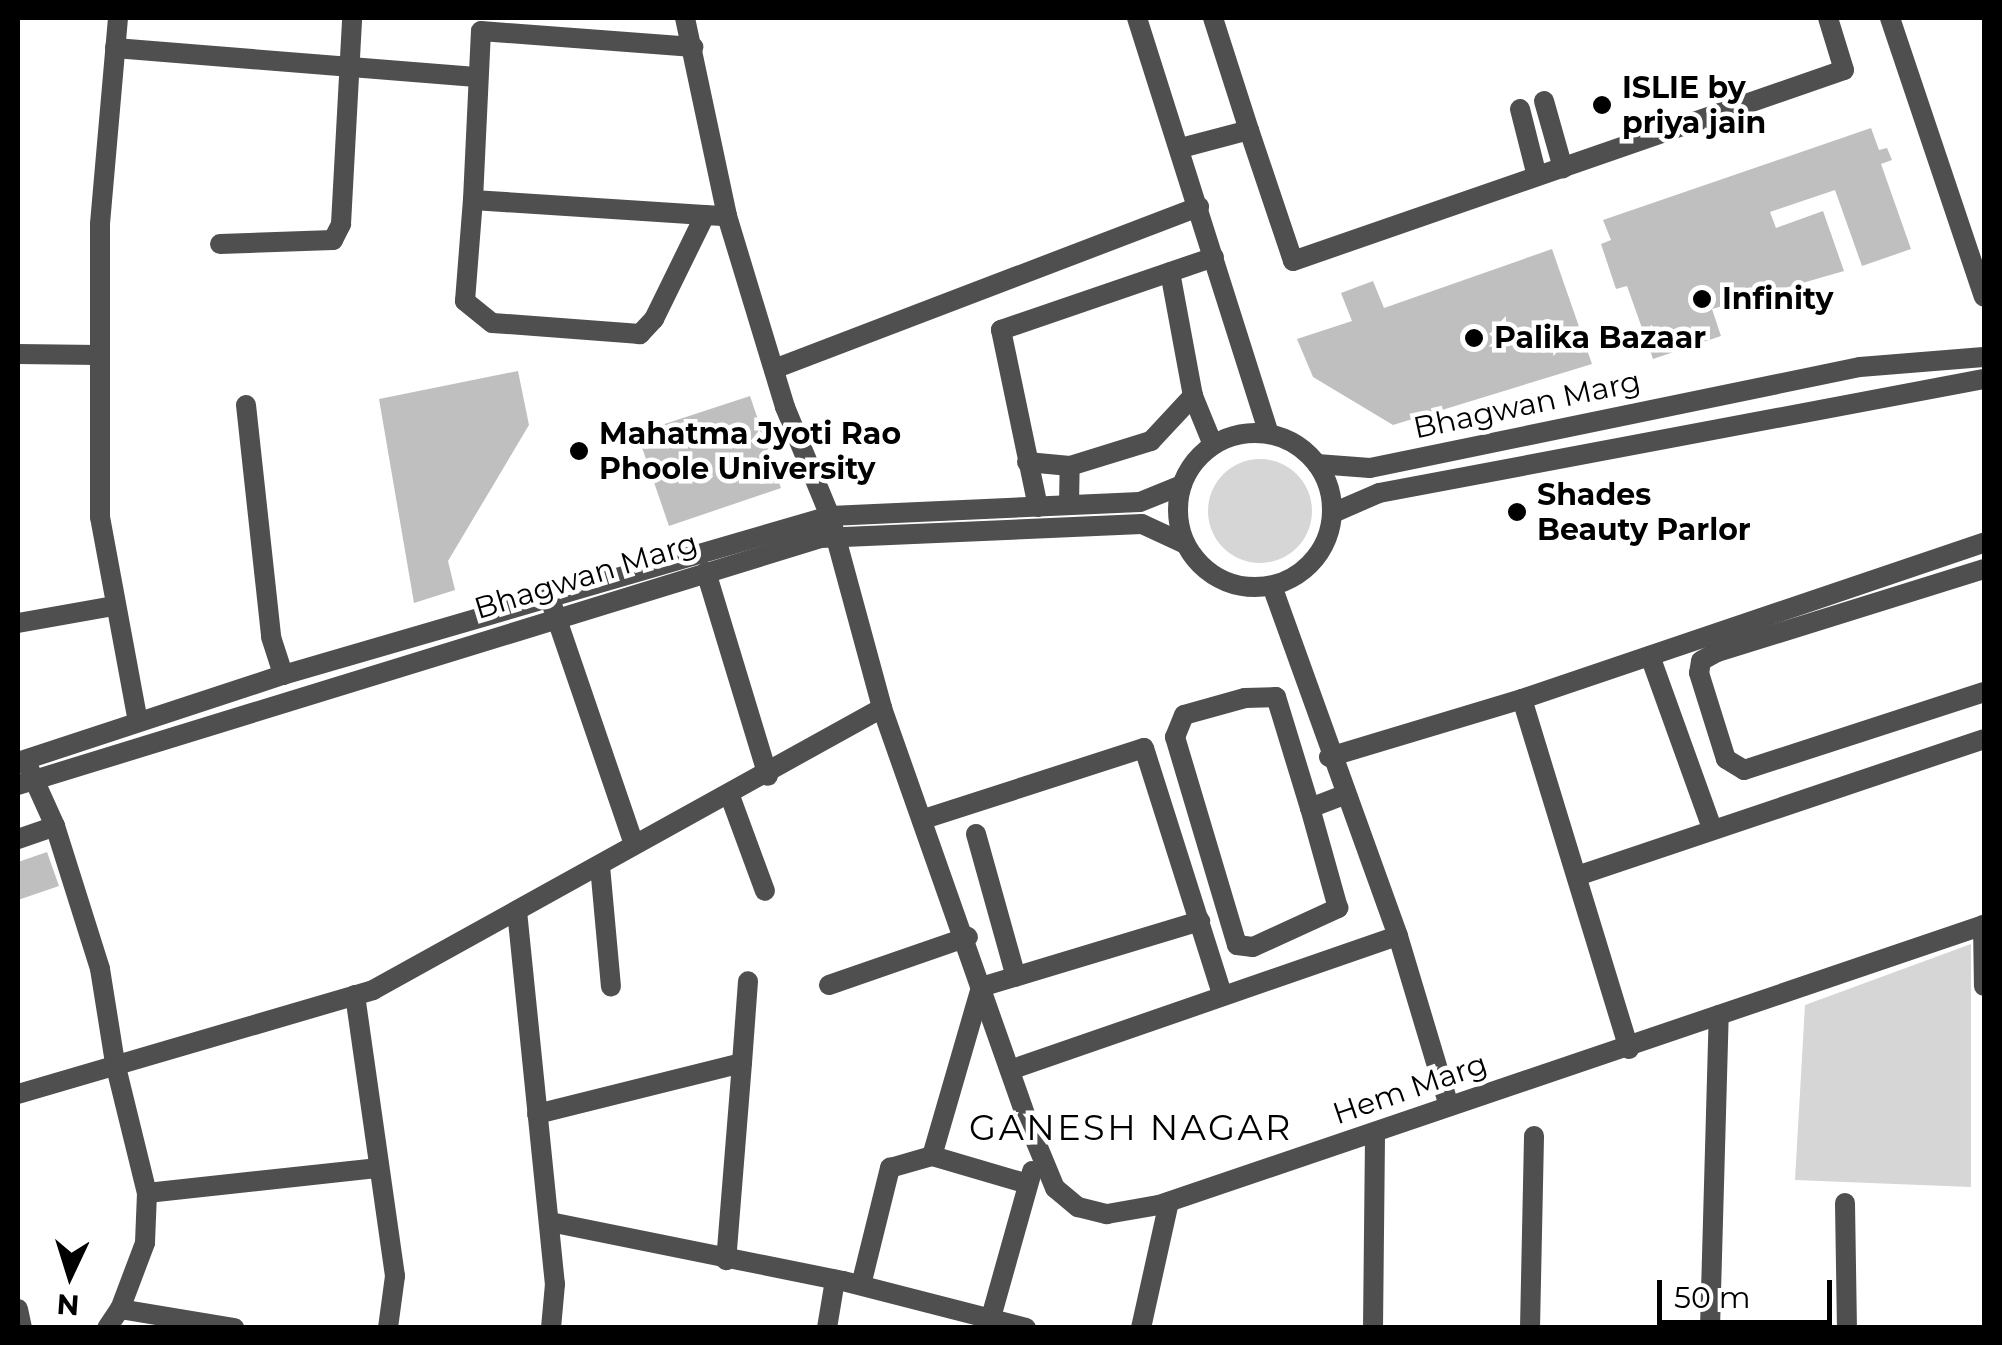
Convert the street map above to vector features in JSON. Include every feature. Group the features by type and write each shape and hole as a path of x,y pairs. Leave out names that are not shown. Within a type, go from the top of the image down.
{"street":[{"path":"118,18 98,355 100,517 113,606 138,722"},
{"path":"220,244 333,240 341,224 345,68 352,18"},
{"name":"Hem Marg","path":"685,18 727,216 774,370 832,526 882,708 968,937 981,987 1038,1148 1055,1188 1078,1207 1107,1214 1169,1202 1984,925"},
{"path":"1137,18 1269,434"},
{"path":"1212,18 1293,262 1844,70 1828,18"},
{"path":"1890,18 1984,297"},
{"path":"693,46 482,24 465,301 472,312 492,323 644,332 705,214"},
{"path":"115,48 476,77"},
{"path":"1544,102 1562,168"},
{"path":"1520,109 1537,176"},
{"path":"1181,148 1249,130"},
{"path":"472,200 727,216"},
{"path":"774,370 1200,207"},
{"path":"1038,507 1002,330 1214,257"},
{"path":"1170,272 1194,396 1213,445"},
{"path":"18,354 98,355"},
{"name":"Bhagwan Marg","path":"1318,464 1370,468 1860,366 1984,357"},
{"name":"Bhagwan Marg","path":"1333,513 1378,493 1984,379"},
{"path":"1027,462 1070,466 1151,441 1194,396"},
{"path":"246,405 271,637 283,675"},
{"path":"1269,434 1294,444 1318,464 1333,513 1328,539 1306,569 1272,586 1236,585 1203,567 1185,544 1178,512 1182,485 1213,445 1238,435 1269,434"},
{"path":"1069,506 1070,466"},
{"name":"Bhagwan Marg","path":"27,782 553,608 832,526 1140,502 1182,485"},
{"name":"Bhagwan Marg","path":"21,761 283,675 706,572 832,526 1142,524 1185,544"},
{"path":"1329,757 1522,699 1984,543"},
{"path":"1984,569 1717,652 1701,661 1699,673 1726,760 1744,770 1984,692"},
{"path":"706,572 768,776"},
{"path":"1272,586 1329,757 1398,936 1449,1106"},
{"path":"18,623 113,606"},
{"path":"553,608 634,844"},
{"path":"1650,656 1712,828"},
{"path":"1276,697 1310,808 1338,908 1253,947 1237,945 1174,737 1184,714 1244,698 1276,697"},
{"path":"1522,699 1629,1048"},
{"path":"18,1094 354,996 768,776 882,708"},
{"path":"1577,876 1984,739"},
{"path":"924,819 1144,748 1222,994"},
{"path":"21,761 27,782 55,826 100,969 115,1063 147,1192 145,1243 120,1309 107,1328"},
{"path":"730,796 764,891"},
{"path":"1310,808 1344,796"},
{"path":"18,840 55,826"},
{"path":"976,834 1016,978"},
{"path":"600,866 612,987"},
{"path":"517,911 550,1222 551,1328"},
{"path":"932,1156 981,987 1200,922"},
{"path":"1984,925 1984,986"},
{"path":"1010,1070 1398,936"},
{"path":"830,984 968,937"},
{"path":"726,1260 748,981"},
{"path":"354,996 394,1276 388,1328"},
{"path":"1710,1328 1720,1015"},
{"path":"537,1114 742,1063"},
{"path":"1373,1328 1375,1132"},
{"path":"1530,1328 1534,1136"},
{"path":"989,1322 1038,1148"},
{"path":"861,1285 890,1168 932,1156 1028,1184"},
{"path":"147,1192 378,1168"},
{"path":"1142,1328 1169,1202"},
{"path":"1844,1203 1847,1328"},
{"path":"550,1222 861,1285 989,1322 1026,1328"},
{"path":"827,1328 835,1280"},
{"path":"18,1308 22,1328"},
{"path":"120,1309 230,1327"}],"shaded area":[{"path":"1260,459 1280,463 1303,482 1312,511 1308,531 1289,554 1260,563 1240,559 1217,540 1208,511 1212,491 1231,468"},
{"path":"1971,944 1971,1187 1795,1180 1805,1005"}],"building":[{"path":"1871,128 1879,150 1887,148 1892,160 1881,164 1911,249 1862,266 1835,190 1770,212 1776,228 1823,211 1844,271 1712,309 1721,336 1653,359 1627,286 1616,289 1601,244 1611,240 1603,220"},
{"path":"1552,249 1592,364 1393,425 1313,377 1297,339 1352,321 1341,293 1373,281 1384,308"},
{"path":"518,371 529,425 448,561 455,590 414,603 379,399"},
{"path":"750,396 781,488 669,526 637,433"},
{"path":"47,852 59,886 18,900 18,862"}],"place":[{"name":"ISLIE by priya jain","path":"1602,105"},
{"name":"Infinity","path":"1702,299"},
{"name":"Palika Bazaar","path":"1474,338"},
{"name":"Mahatma Jyoti Rao Phoole University","path":"579,451"},
{"name":"Shades Beauty Parlor","path":"1517,512"}],"district":[{"name":"GANESH NAGAR","path":"1131,1128"}]}
